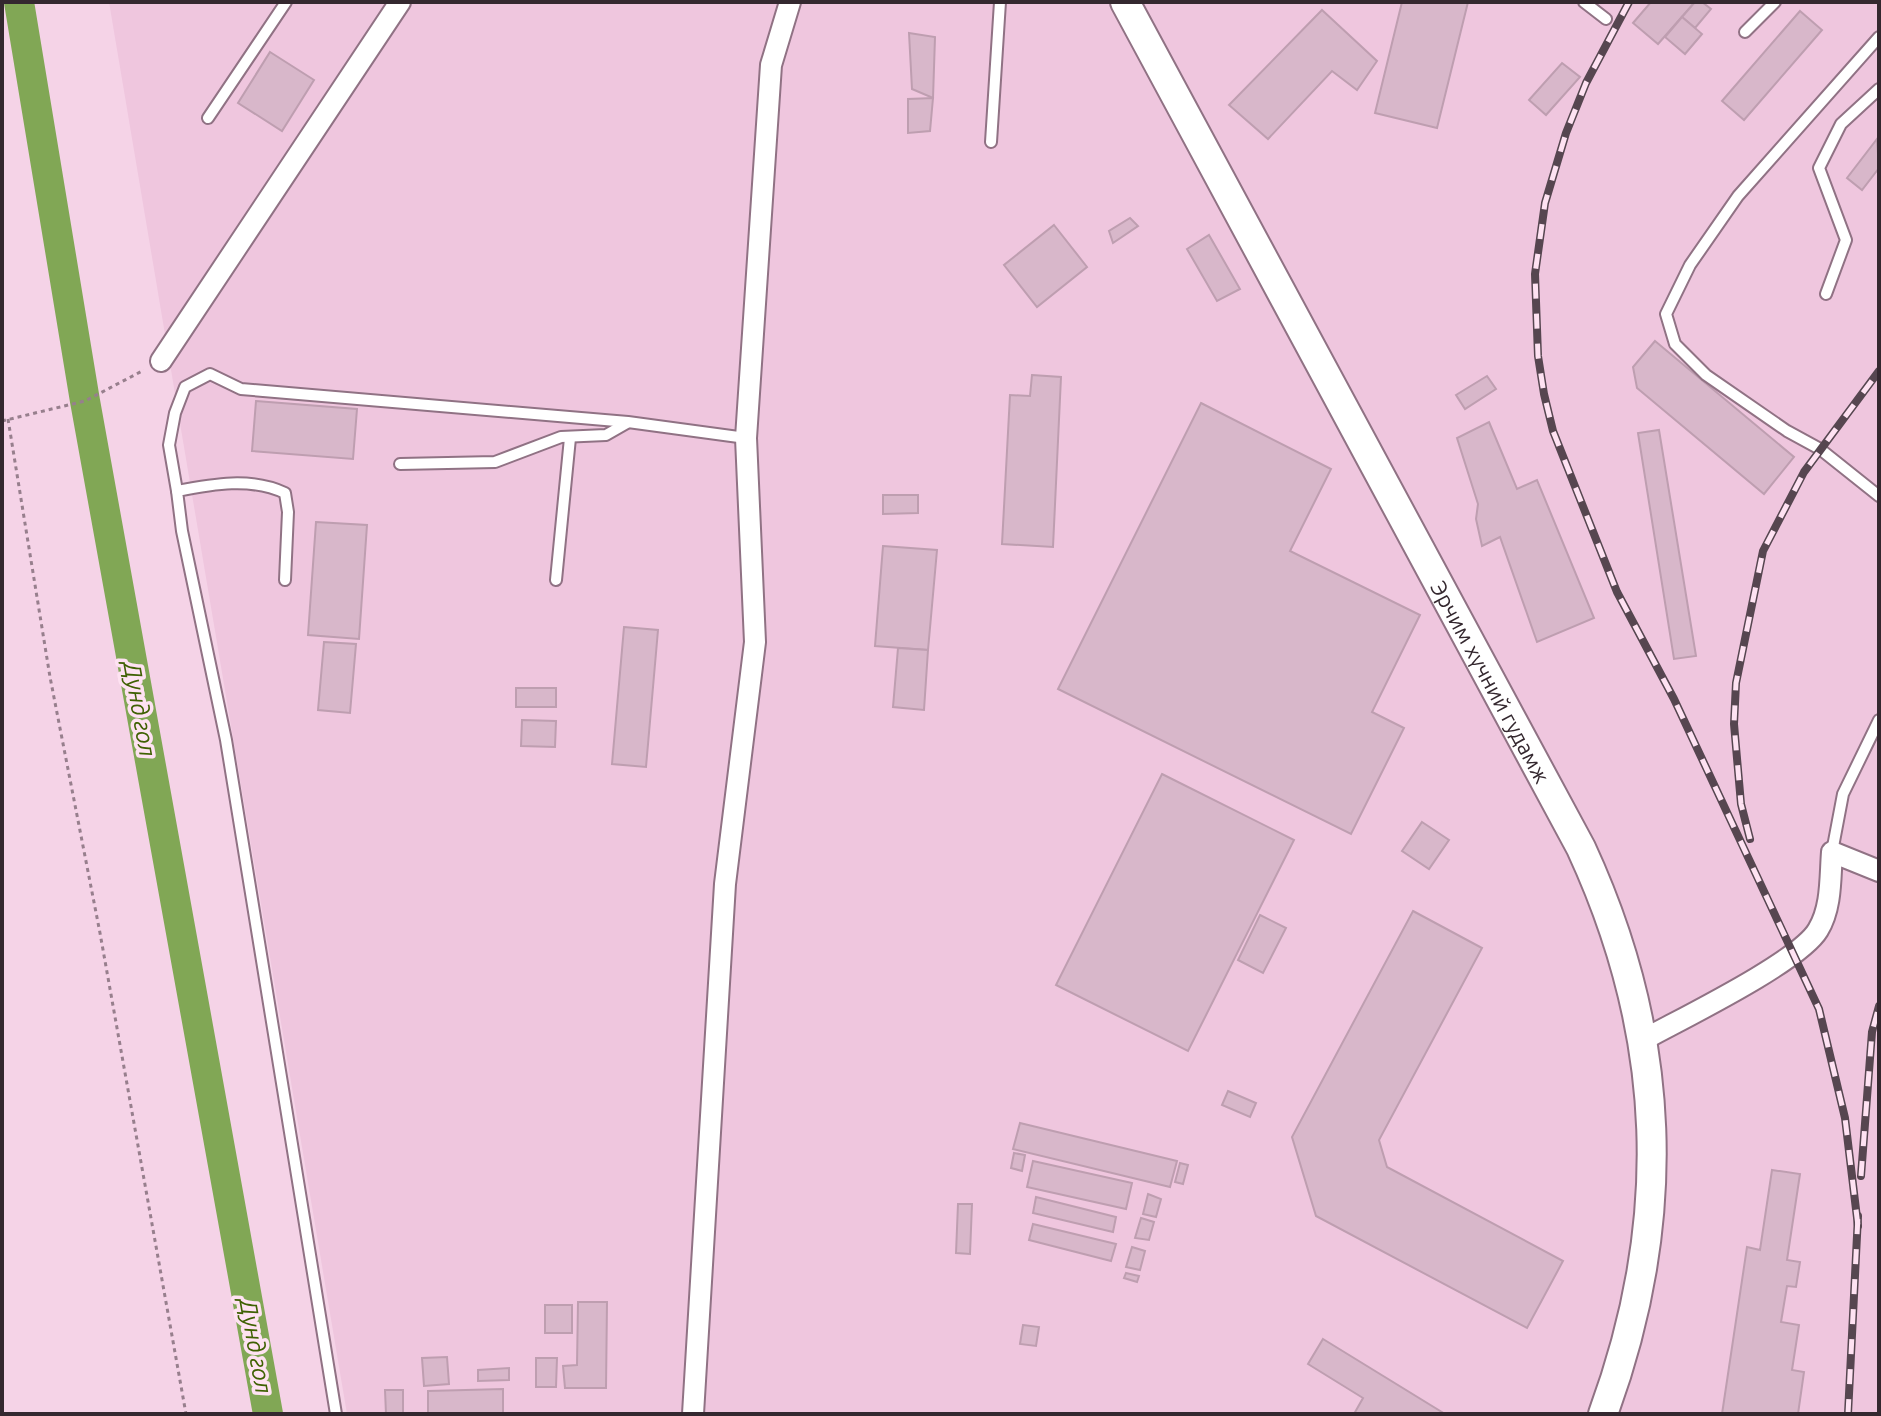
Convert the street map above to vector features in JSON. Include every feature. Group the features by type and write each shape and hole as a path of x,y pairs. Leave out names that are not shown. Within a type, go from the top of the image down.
{"main road":[{"name":"Эрчим хүчний гудамж","path":"1125,2 1581,848 1623,954 1643,1040 1652,1141 1647,1234 1639,1296 1603,1414"}],"street":[{"path":"161,361 400,2"},
{"path":"693,1414 725,884 755,642 746,438 771,65 790,2"},
{"path":"1643,1040 1806,945 1820,928 1824,916 1832,852 1879,871"}],"lane":[{"path":"208,118 286,2"},
{"path":"991,142 1000,2"},
{"path":"1584,2 1606,19"},
{"path":"1745,32 1775,2"},
{"path":"1879,37 1738,196 1690,265 1666,314 1675,344 1706,375 1787,431 1820,449 1879,496"},
{"path":"1826,294 1846,240 1819,168 1841,124 1879,89"},
{"path":"336,1414 226,740 182,531 169,445 175,413 185,387 210,374 241,389 628,422 746,438"},
{"path":"400,464 495,462 561,437 606,435 628,422"},
{"path":"556,580 570,438"},
{"path":"177,491 220,484 266,484 285,493 288,512 285,580"},
{"path":"1832,852 1843,794 1879,720"}],"path":[{"path":"2,421 85,401 161,361"},
{"path":"8,419 50,677 100,933 186,1414"}],"shaded area":[{"path":"109,2 1879,2 1879,1414 347,1414"}],"building":[{"path":"1402,2 1468,2 1437,128 1375,113"},
{"path":"1651,2 1695,2 1658,44 1633,23"},
{"path":"1695,2 1702,2 1711,9 1695,28 1682,17"},
{"path":"1322,10 1377,61 1357,90 1332,71 1268,139 1229,105"},
{"path":"1800,11 1822,30 1744,120 1722,101"},
{"path":"1682,17 1702,34 1685,54 1665,37"},
{"path":"909,33 935,37 933,98 912,89"},
{"path":"270,52 314,80 282,131 238,103"},
{"path":"1562,63 1580,77 1546,115 1529,100"},
{"path":"933,98 930,131 908,133 908,99"},
{"path":"1877,139 1879,168 1862,190 1847,178"},
{"path":"1130,218 1138,226 1113,243 1109,231"},
{"path":"1054,225 1087,267 1037,307 1004,265"},
{"path":"1209,235 1240,289 1217,301 1187,249"},
{"path":"1655,341 1794,457 1764,494 1637,388 1633,367"},
{"path":"1032,375 1061,377 1053,547 1002,544 1010,395 1030,396"},
{"path":"1487,376 1496,389 1465,409 1456,395"},
{"path":"256,401 357,409 353,459 252,451"},
{"path":"1201,403 1331,469 1290,551 1420,615 1372,712 1404,728 1351,834 1058,689"},
{"path":"1489,422 1517,489 1537,480 1594,618 1537,642 1500,537 1482,546 1476,519 1478,504 1457,438"},
{"path":"1659,430 1696,656 1674,659 1638,433"},
{"path":"883,495 918,495 918,513 883,514"},
{"path":"316,522 367,525 359,639 308,635"},
{"path":"883,546 937,550 928,650 875,646"},
{"path":"624,627 658,630 646,767 612,764"},
{"path":"324,642 356,644 350,713 318,710"},
{"path":"898,648 928,650 924,710 893,707"},
{"path":"516,688 556,688 556,707 516,707"},
{"path":"522,720 556,721 555,747 521,746"},
{"path":"1162,774 1294,840 1188,1051 1056,985"},
{"path":"1422,822 1449,840 1429,869 1402,851"},
{"path":"1413,911 1482,948 1379,1140 1387,1167 1563,1261 1527,1328 1316,1216 1292,1137"},
{"path":"1260,915 1286,928 1263,973 1238,960"},
{"path":"1228,1091 1256,1103 1250,1117 1222,1105"},
{"path":"1020,1123 1177,1161 1170,1187 1013,1149"},
{"path":"1014,1153 1025,1155 1022,1171 1011,1168"},
{"path":"1033,1161 1132,1183 1126,1209 1027,1187"},
{"path":"1180,1163 1188,1165 1183,1184 1175,1182"},
{"path":"1772,1170 1800,1174 1787,1260 1800,1262 1796,1287 1787,1286 1781,1322 1799,1325 1792,1370 1804,1372 1798,1414 1722,1414 1747,1247 1760,1250"},
{"path":"1148,1194 1161,1199 1156,1217 1143,1214"},
{"path":"1036,1197 1116,1217 1113,1232 1033,1213"},
{"path":"958,1204 972,1204 970,1254 956,1253"},
{"path":"1141,1218 1154,1222 1149,1240 1135,1238"},
{"path":"1033,1224 1116,1244 1111,1261 1029,1240"},
{"path":"1132,1247 1145,1251 1140,1270 1126,1267"},
{"path":"1126,1273 1139,1276 1137,1282 1124,1278"},
{"path":"578,1302 607,1302 606,1388 565,1388 563,1366 577,1365"},
{"path":"545,1305 572,1305 572,1333 545,1333"},
{"path":"1023,1325 1039,1327 1036,1346 1020,1344"},
{"path":"1323,1339 1445,1414 1354,1414 1363,1398 1308,1364"},
{"path":"447,1357 449,1384 424,1386 422,1358"},
{"path":"536,1358 557,1358 556,1387 536,1387"},
{"path":"509,1368 509,1380 478,1381 478,1370"},
{"path":"503,1389 503,1414 428,1414 428,1391"},
{"path":"385,1390 403,1390 403,1414 386,1414"}],"waterway":[{"name":"Дунд гол","path":"19,2 85,401 268,1414"}],"railway":[{"path":"1629,2 1586,83 1566,133 1545,203 1535,274 1538,356 1544,394 1553,431 1617,592 1674,699 1819,1009 1845,1118 1858,1226"},
{"path":"1750,839 1741,804 1734,724 1736,683 1763,551 1804,472 1879,371"},
{"path":"1861,1176 1872,1032 1879,1006"},
{"path":"1848,1414 1858,1216"}]}
